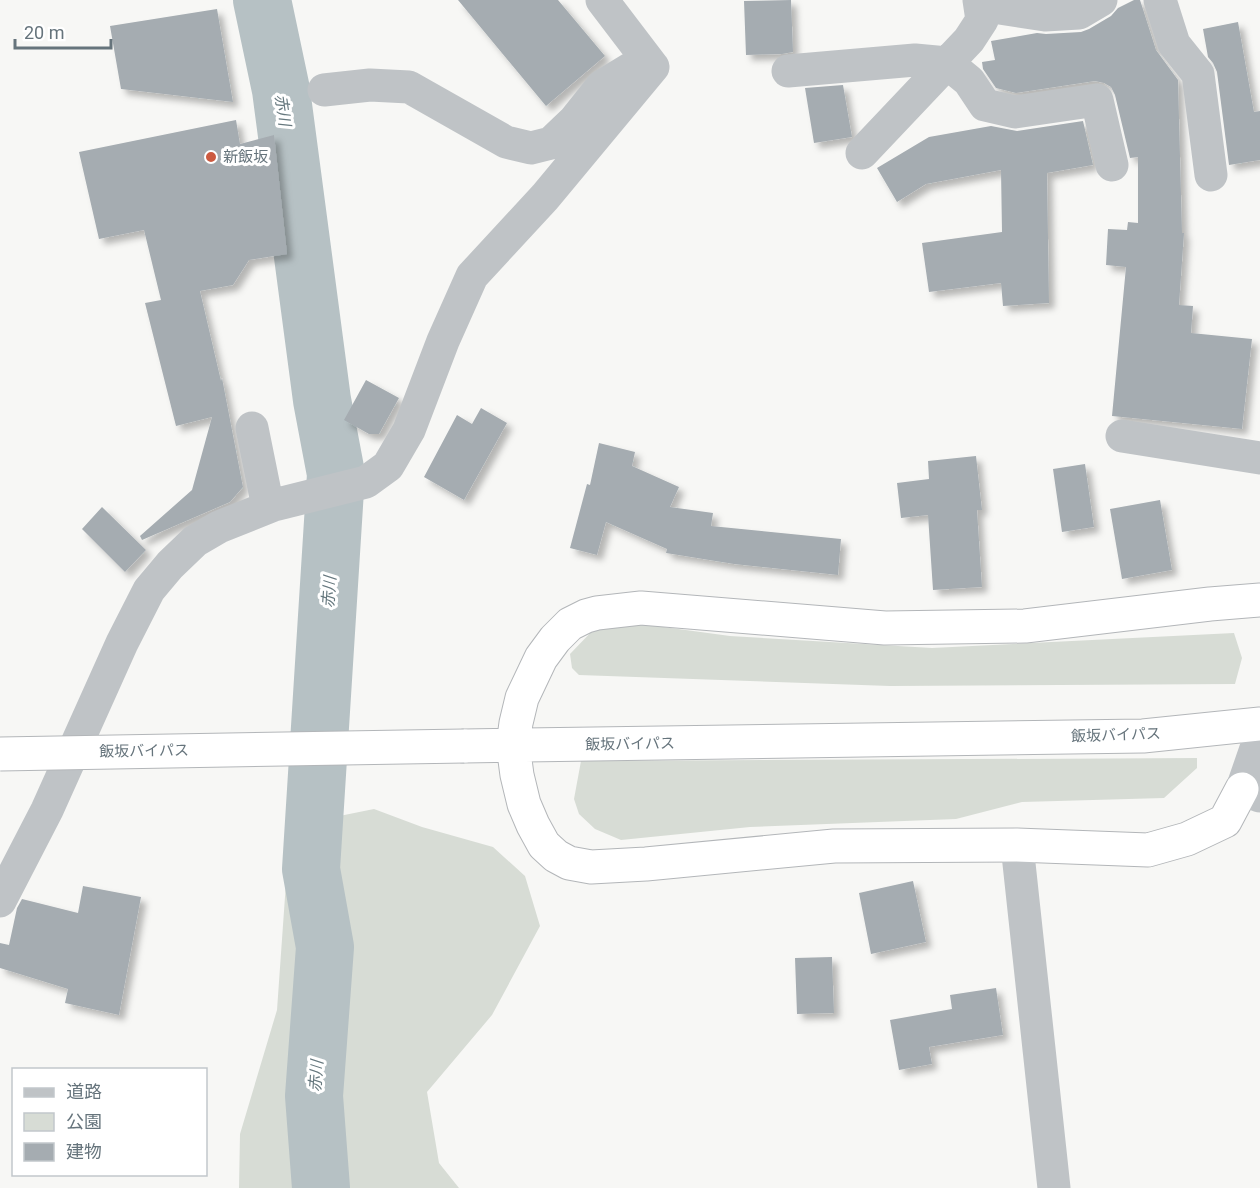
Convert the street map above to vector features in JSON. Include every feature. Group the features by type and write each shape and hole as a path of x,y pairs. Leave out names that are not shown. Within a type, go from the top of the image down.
{"highway":[{"path":"1251,793 1225,821 1187,839 1148,850 1017,845 834,846 591,867 569,863 556,856 544,845 524,804 513,745 522,698 541,658 570,624 597,613 641,608 885,628 1025,626 1260,600"},
{"name":"飯坂バイパス","path":"0,754 1143,736 1260,724"}],"street":[{"path":"862,153 969,40 982,20 979,2 1045,15 1079,13 1101,0"},
{"path":"1160,0 1174,45 1198,74 1211,175"},
{"path":"619,7 653,67"},
{"path":"788,71 915,60 947,63 969,81 985,105 1015,112 1097,100 1112,165"},
{"path":"324,90 370,85 409,87 506,142 531,148 551,143 573,122 602,86 630,69 653,67"},
{"path":"0,901 47,810 122,643 149,590 170,565 195,541 219,526 268,507 366,482 388,466 409,430 442,341 472,276 545,197 653,67"},
{"path":"252,428 268,507"},
{"path":"1122,436 1260,458"},
{"path":"1251,793 1260,737"},
{"path":"1017,845 1054,1188"}],"green space":[{"path":"634,623 730,636 932,648 1234,633 1242,658 1235,684 890,686 579,675 572,668 570,654 595,628"},
{"path":"1197,758 1197,768 1164,798 1022,802 956,819 750,827 621,840 595,829 579,814 574,799 581,761"},
{"path":"374,809 422,827 493,847 525,876 540,926 492,1015 427,1092 439,1163 459,1188 239,1188 240,1134 277,1010 290,826"}],"building":[{"path":"458,0 558,0 605,56 546,106"},
{"path":"791,0 793,52 746,55 744,1"},
{"path":"1134,0 1140,0 1156,50 1178,80 1182,233 1184,233 1179,305 1193,306 1191,333 1252,339 1242,429 1112,416 1126,267 1106,265 1108,229 1127,230 1128,222 1138,223 1138,157 1130,158 1115,95 1111,87 1095,81 1016,93 996,88 983,69 982,62 995,60 991,41 1037,33 1081,32 1111,16 1118,8"},
{"path":"217,9 233,102 121,89 110,26"},
{"path":"1238,22 1254,112 1260,111 1260,160 1229,165 1217,72 1208,57 1203,29"},
{"path":"843,85 852,137 814,143 805,88"},
{"name":"新飯坂","path":"236,120 240,144 274,135 287,254 249,260 233,285 200,291 221,381 222,378 243,487 230,502 142,540 140,536 192,490 212,417 176,426 145,303 161,300 144,230 99,239 79,152"},
{"path":"1083,121 1093,165 1047,173 1049,303 1003,306 1001,283 929,292 922,243 1002,232 1001,170 926,184 897,202 877,168 929,137 991,126 1017,131"},
{"path":"366,380 399,398 379,434 369,434 344,420"},
{"path":"481,408 507,423 464,500 424,477 457,415 472,424"},
{"path":"599,443 635,452 632,466 679,487 670,507 713,513 711,526 841,539 838,575 734,564 666,553 667,549 606,522 597,555 570,548 587,484 590,485"},
{"path":"976,456 982,510 977,510 982,587 933,590 928,515 901,518 897,483 929,479 928,461"},
{"path":"1085,464 1094,527 1062,532 1053,469"},
{"path":"1160,500 1172,570 1122,579 1110,509"},
{"path":"102,507 146,550 125,572 82,529"},
{"path":"913,881 926,942 871,954 859,893"},
{"path":"83,886 141,897 119,1015 65,1003 68,989 0,968 0,943 9,945 17,908 22,899 78,913"},
{"path":"832,957 834,1013 797,1014 795,958"},
{"path":"996,988 1003,1035 929,1047 932,1064 899,1070 890,1020 952,1009 950,995"}],"waterway":[{"name":"赤川","path":"262,0 281,90 322,400 336,474 311,869 325,947 314,1096 321,1188"}],"place":[{"name":"新飯坂","path":"211,157"}]}
